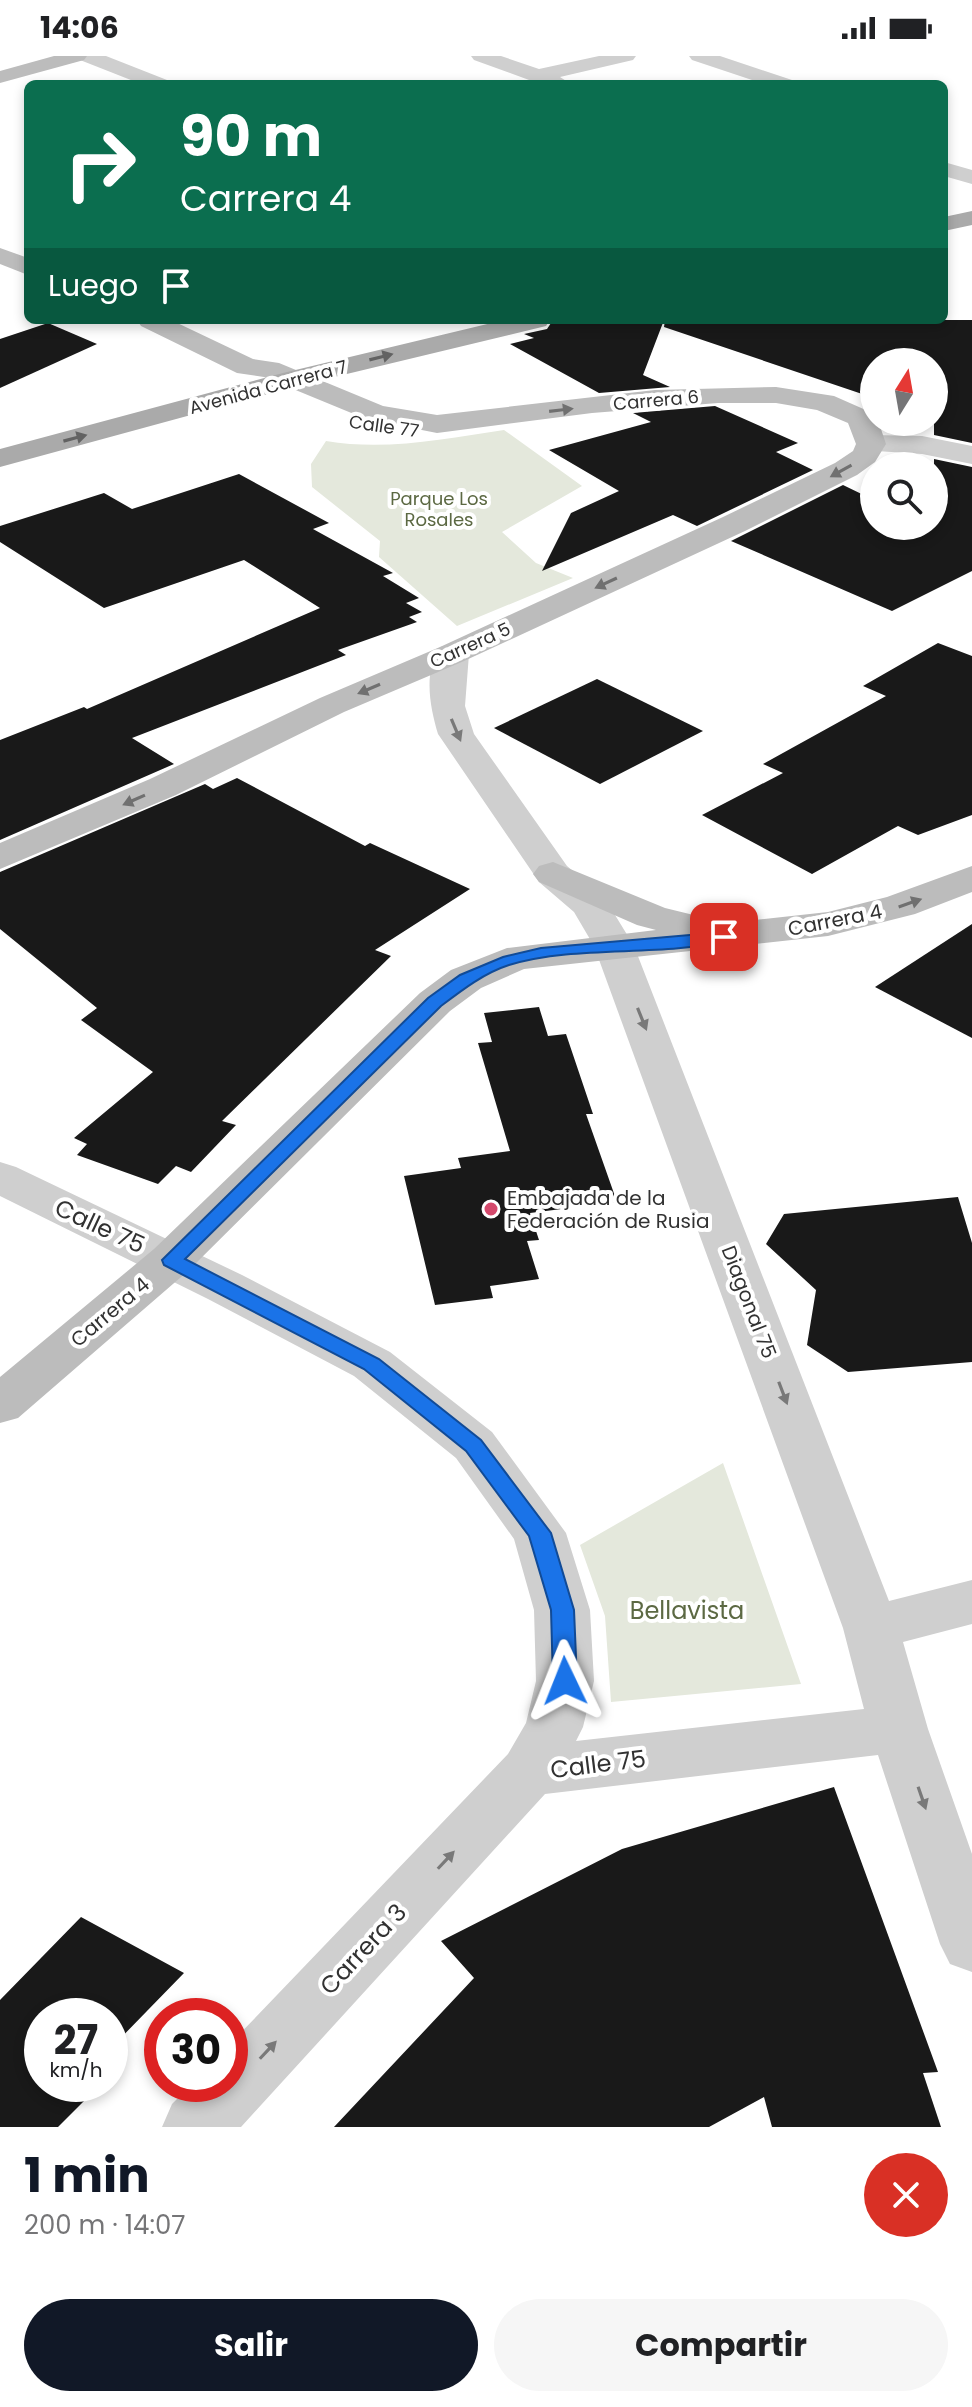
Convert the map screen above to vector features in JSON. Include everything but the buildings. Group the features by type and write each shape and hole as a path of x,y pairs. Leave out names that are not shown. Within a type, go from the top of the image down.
{"main road":[{"path":"948,223 972,218"},
{"name":"Avenida Carrera 7","path":"87,406 254,377 434,324"},
{"name":"Avenida Carrera 7","path":"0,458 193,408 254,377 293,379 520,324"}],"street":[{"path":"0,77 77,56"},
{"path":"87,56 150,80"},
{"path":"489,59 523,56"},
{"path":"537,76 626,56"},
{"path":"699,56 773,80"},
{"path":"489,59 548,80"},
{"path":"948,170 972,177"},
{"path":"0,255 24,265"},
{"name":"Calle 77","path":"157,324 254,377 294,404 336,418 386,430 437,432 484,420"},
{"name":"Calle 77","path":"293,379 376,413 415,422 437,424 484,420"},
{"name":"Carrera 6","path":"484,420 641,401 760,392 807,397 828,403 861,419 871,444"},
{"path":"871,444 922,445 972,455"},
{"name":"Carrera 5","path":"0,857 163,787 332,705 452,654 846,469 865,456 871,444"},
{"name":"Diagonal 75","path":"452,654 447,706 456,734 553,874 590,905 614,946 871,1628 899,1729 972,1944"},
{"path":"553,874 651,917 685,926 751,934"},
{"name":"Carrera 4","path":"0,1405 171,1260 435,1002 466,979 521,957 751,934 872,915 929,897 972,878"},
{"name":"Calle 75","path":"0,1177 171,1260 372,1364 474,1445 539,1533 562,1610 565,1681 554,1727 529,1771"},
{"path":"871,1628 972,1602"},
{"name":"Calle 75","path":"529,1771 899,1729"},
{"name":"Carrera 3","path":"196,2127 529,1771"}],"green space":[{"name":"Parque Los Rosales","path":"504,430 582,486 502,532 536,563 573,578 457,626 379,557 380,541 312,487 311,464 326,441 393,444"},
{"name":"Bellavista","path":"723,1463 801,1684 611,1702 605,1616 580,1545"}],"place":[{"name":"Embajada de la Federación de Rusia","path":"491,1209"}],"route":[{"path":"565,1681 562,1610 539,1533 474,1445 372,1364 171,1260 435,1002 466,979 503,962 541,953 724,937"}]}
